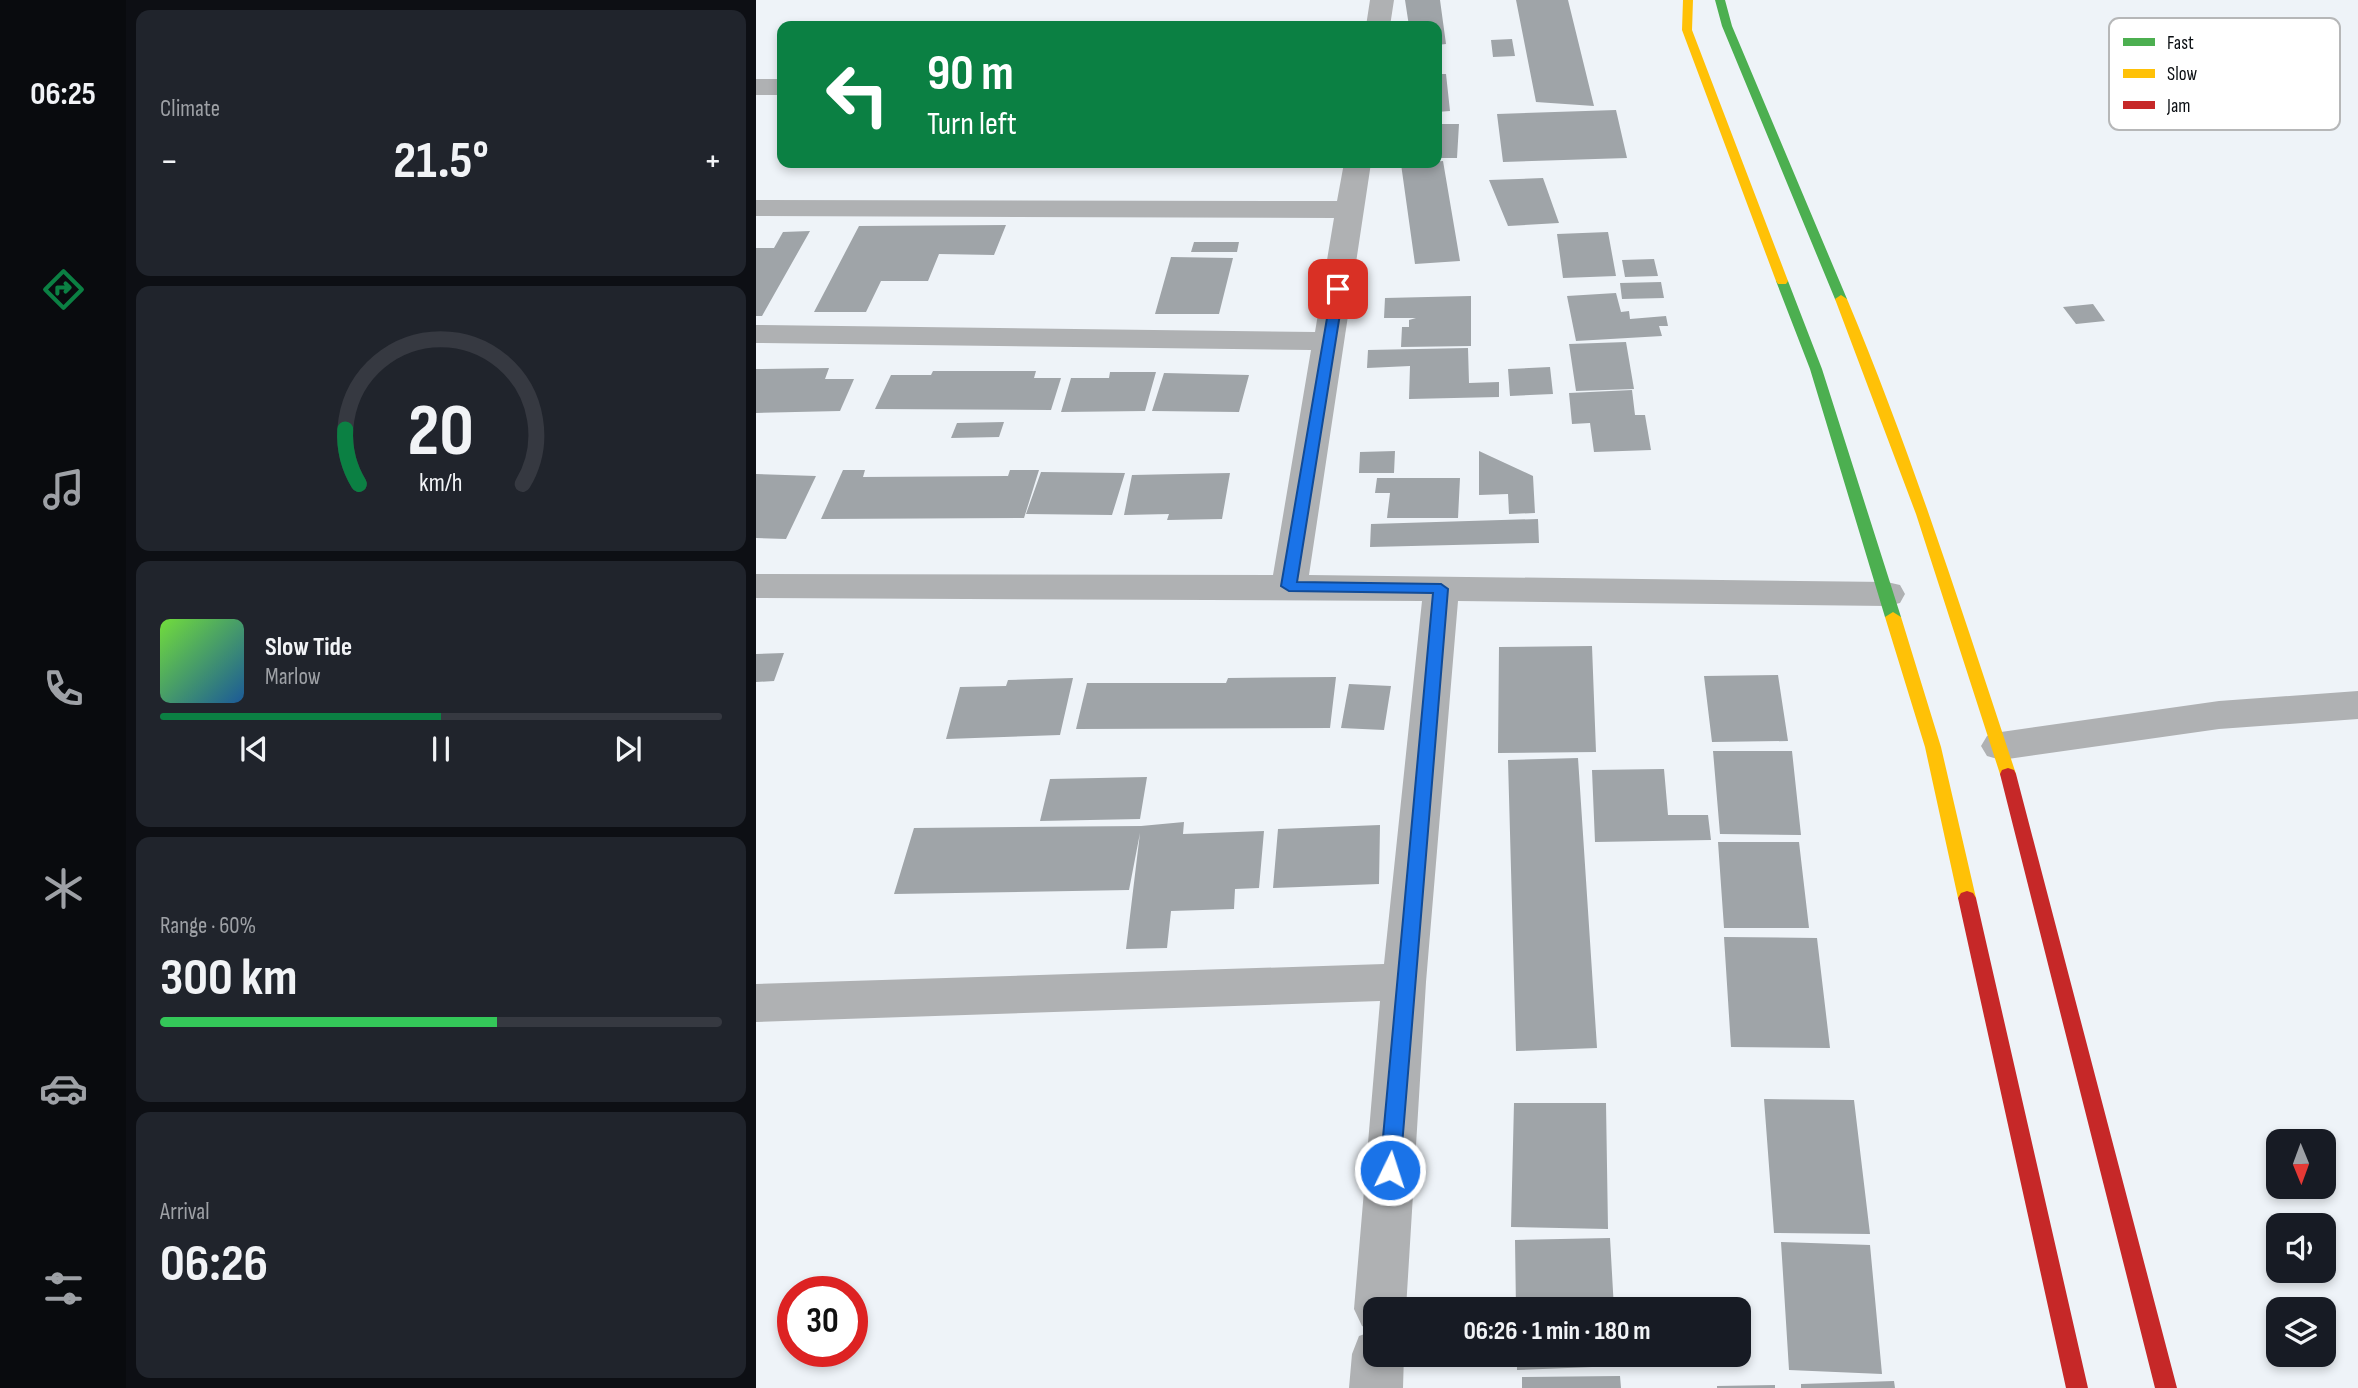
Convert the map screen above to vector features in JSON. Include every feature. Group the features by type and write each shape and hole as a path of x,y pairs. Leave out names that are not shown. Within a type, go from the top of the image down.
{"main road":[{"path":"1688,0 1687,30 1816,369 1933,747 2077,1388"},
{"path":"1720,0 1727,26 1869,368 1923,514 2001,746 2078,1037 2165,1388"}],"street":[{"path":"1379,21 1382,0"},
{"path":"756,87 777,88"},
{"path":"1289,586 1356,168"},
{"path":"756,208 1351,210"},
{"path":"756,334 1329,341"},
{"path":"756,586 1289,586 1887,594"},
{"path":"1381,1297 1404,982 1441,589"},
{"path":"2001,746 2219,715 2358,705"},
{"path":"756,1003 1404,982"},
{"path":"1376,1388 1377,1367"}],"building":[{"path":"1405,0 1440,0 1446,44 1442,44 1442,21 1408,21"},
{"path":"1516,0 1568,0 1594,106 1536,102"},
{"path":"1512,39 1515,56 1493,57 1491,40"},
{"path":"1442,74 1446,74 1450,111 1442,112"},
{"path":"1616,110 1627,158 1503,162 1497,114"},
{"path":"1442,124 1459,124 1457,158 1442,158"},
{"path":"1442,161 1460,261 1415,264 1402,168 1442,168"},
{"path":"1543,178 1559,223 1508,226 1489,180"},
{"path":"1006,225 994,255 939,254 928,281 881,281 866,312 814,312 859,226"},
{"path":"810,231 762,316 756,316 756,248 774,248 783,232"},
{"path":"1608,232 1616,276 1563,278 1557,234"},
{"path":"1194,242 1239,242 1237,252 1191,252"},
{"path":"1171,257 1233,258 1219,314 1155,314"},
{"path":"1654,259 1658,276 1625,277 1622,260"},
{"path":"1661,282 1664,298 1622,299 1620,283"},
{"path":"1616,293 1621,312 1629,311 1630,319 1666,316 1668,326 1659,326 1662,336 1576,341 1567,296"},
{"path":"1471,296 1471,346 1401,347 1402,327 1409,327 1409,320 1416,318 1384,318 1385,298"},
{"path":"2093,304 2105,321 2076,324 2063,307"},
{"path":"1626,342 1634,389 1576,391 1569,344"},
{"path":"1468,348 1469,383 1499,382 1499,397 1409,399 1410,366 1367,368 1368,350"},
{"path":"1550,367 1553,394 1510,396 1508,369"},
{"path":"829,368 825,379 854,379 840,411 756,413 756,369"},
{"path":"933,371 1036,371 1034,378 1061,378 1051,410 875,409 891,375 931,375"},
{"path":"1110,372 1156,372 1145,411 1061,412 1071,378 1109,378"},
{"path":"1164,373 1249,375 1239,412 1152,411"},
{"path":"1632,390 1635,415 1645,415 1651,450 1594,452 1590,423 1572,424 1569,393"},
{"path":"1004,422 999,437 951,438 957,423"},
{"path":"1395,451 1394,473 1359,473 1360,452"},
{"path":"1479,451 1533,476 1535,513 1509,514 1508,494 1479,495"},
{"path":"843,470 865,470 863,477 1008,476 1010,470 1039,470 1024,518 821,519"},
{"path":"1041,472 1125,473 1112,515 1026,514"},
{"path":"1230,473 1222,519 1167,520 1169,514 1124,515 1132,475"},
{"path":"756,474 816,476 786,539 756,538"},
{"path":"1377,478 1460,478 1458,518 1387,518 1390,493 1375,493"},
{"path":"1538,519 1539,543 1370,547 1371,524"},
{"path":"1592,646 1596,752 1498,753 1499,647"},
{"path":"784,653 774,681 756,682 756,654"},
{"path":"1778,675 1788,741 1712,742 1704,676"},
{"path":"1336,677 1330,728 1076,729 1087,683 1226,683 1228,678"},
{"path":"1073,678 1060,735 946,739 960,687 1006,686 1008,680"},
{"path":"1349,684 1391,686 1384,730 1341,728"},
{"path":"1713,751 1792,751 1801,835 1720,834"},
{"path":"1578,758 1597,1048 1516,1051 1508,760"},
{"path":"1664,769 1668,815 1708,815 1711,840 1595,842 1592,770"},
{"path":"1147,777 1140,819 1040,821 1050,779"},
{"path":"1184,822 1183,834 1264,831 1259,888 1235,889 1234,909 1171,911 1167,948 1126,949 1140,833 1129,890 894,894 914,828 1141,826"},
{"path":"1380,825 1379,884 1273,888 1278,829"},
{"path":"1718,842 1799,842 1809,928 1724,928"},
{"path":"1724,937 1817,938 1830,1048 1731,1047"},
{"path":"1764,1099 1854,1100 1870,1234 1774,1233"},
{"path":"1514,1103 1606,1103 1608,1229 1511,1227"},
{"path":"1610,1238 1613,1297 1516,1297 1515,1240"},
{"path":"1781,1242 1870,1245 1882,1374 1789,1370"},
{"path":"1517,1367 1592,1367 1517,1370"},
{"path":"1620,1376 1621,1388 1522,1388 1522,1377"},
{"path":"1894,1381 1895,1388 1801,1388 1801,1384"},
{"path":"1775,1385 1775,1388 1717,1388 1717,1386"}],"traffic: fast":[{"path":"1720,0 1727,26 1841,299"},
{"path":"1782,281 1816,369 1893,617"}],"traffic: slow":[{"path":"1688,0 1687,30 1782,281"},
{"path":"1841,299 1923,514 2008,774"},
{"path":"1893,617 1933,747 1967,898"}],"traffic: jam":[{"path":"2008,774 2166,1388"},
{"path":"1967,898 2077,1388"}],"route":[{"path":"1338,289 1289,586 1441,589 1404,982 1390,1170"}]}
